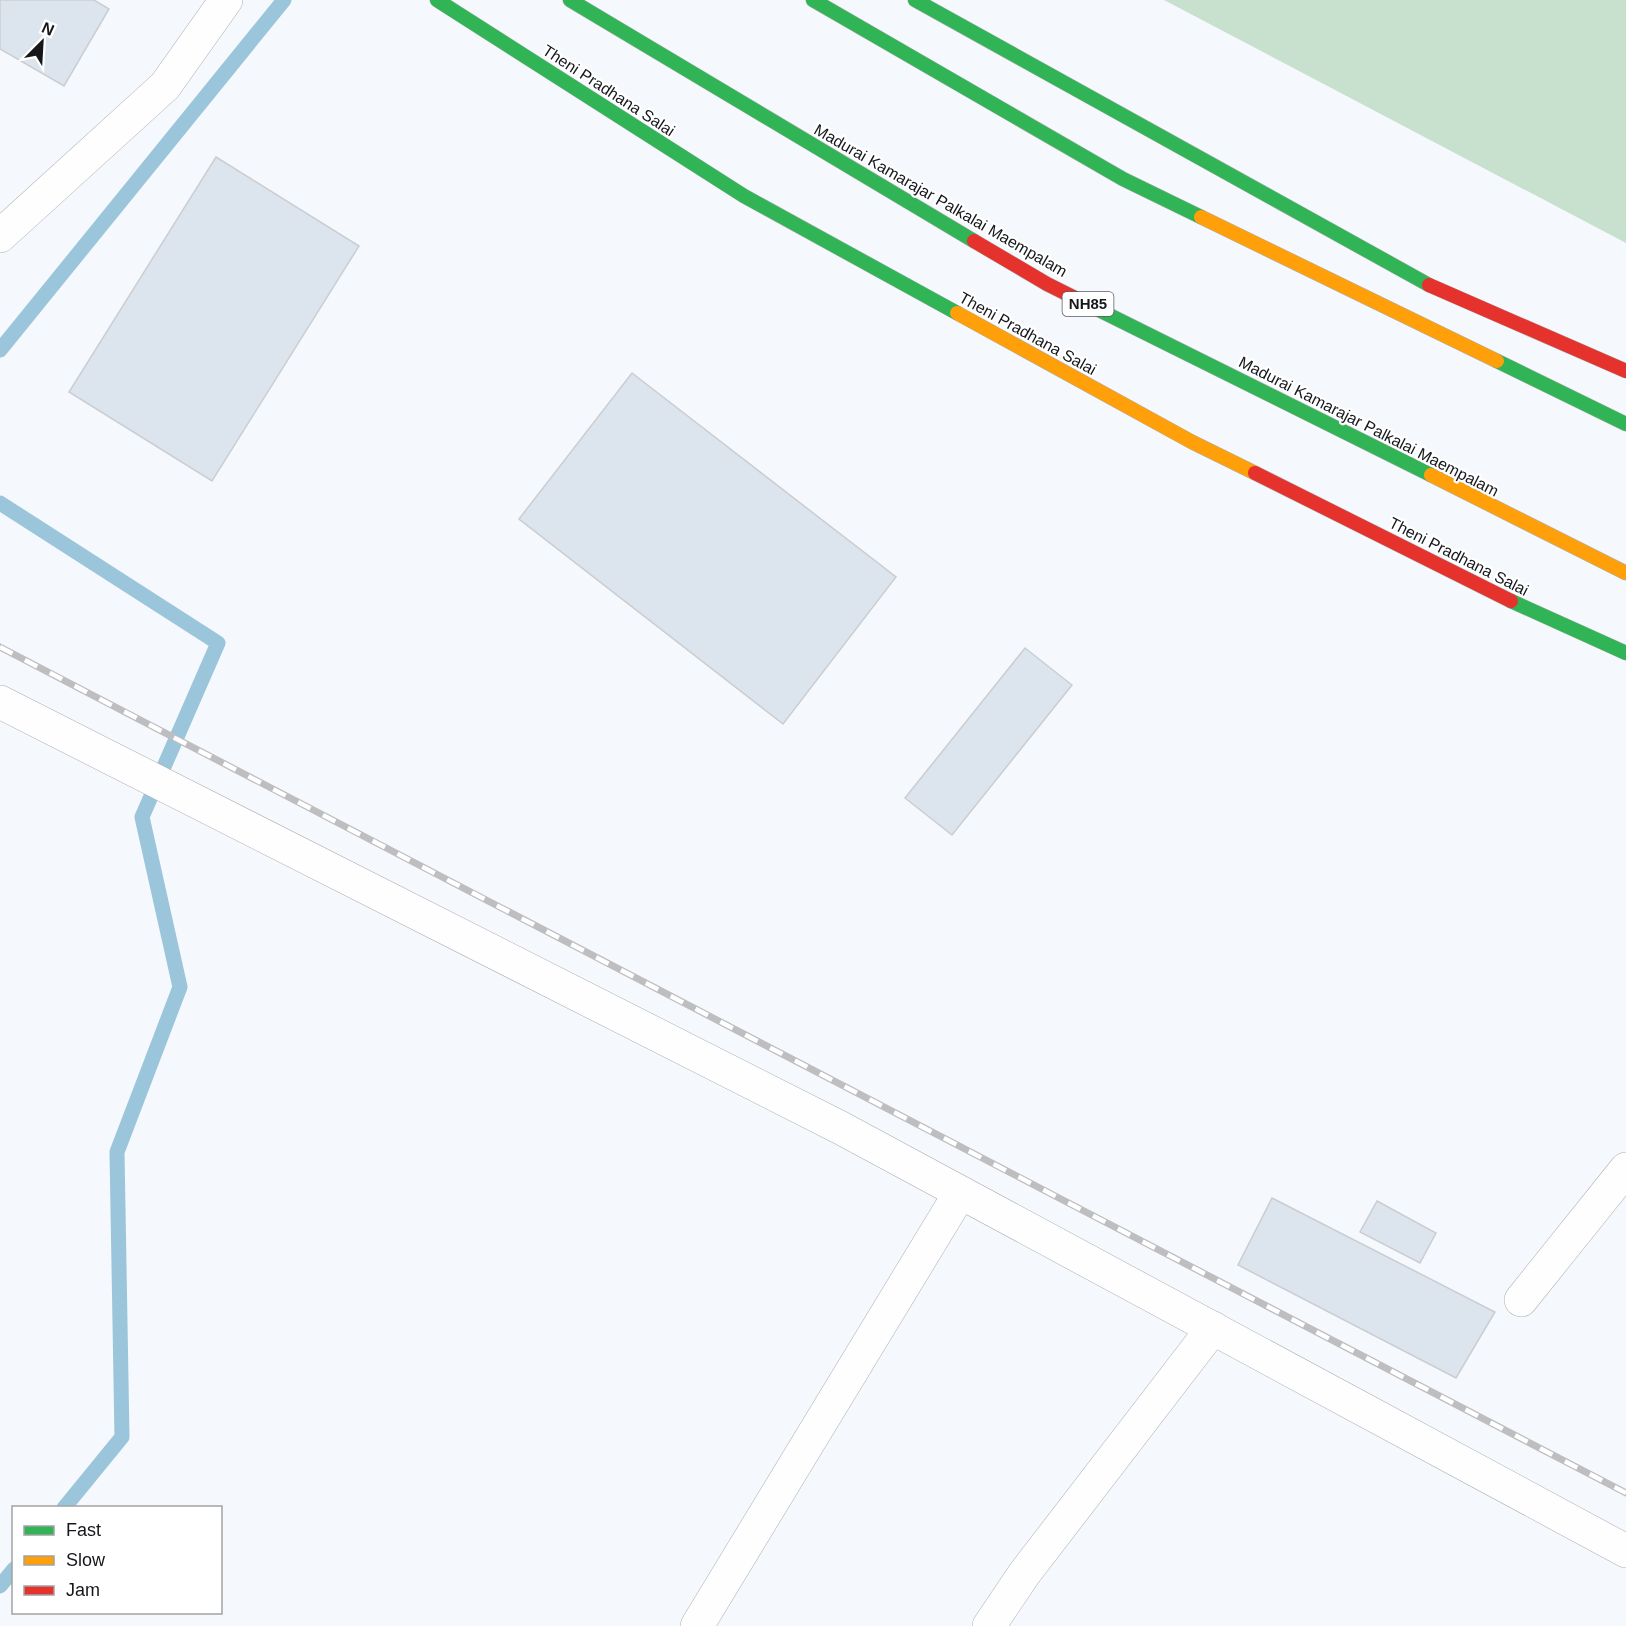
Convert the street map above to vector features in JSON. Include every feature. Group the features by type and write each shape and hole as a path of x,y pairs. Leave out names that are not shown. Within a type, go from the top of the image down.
{"main road":[{"name":"Theni Pradhana Salai","path":"437,0 775,213 1192,442 1549,620 1626,653"},
{"name":"Madurai Kamarajar Palkalai Maempalam","path":"570,0 1047,284 1626,573"},
{"path":"813,0 1123,179 1626,424"},
{"path":"915,0 1442,292 1626,371"}],"street":[{"path":"0,236 165,86 226,0"},
{"path":"0,702 841,1128 1626,1551"},
{"path":"1521,1300 1626,1169"},
{"path":"697,1626 960,1193"},
{"path":"989,1626 1024,1574 1213,1328"}],"green space":[{"path":"1164,0 1626,0 1626,243"}],"building":[{"path":"0,0 94,0 109,9 64,86 0,49"},
{"path":"216,157 359,246 212,481 69,392"},
{"path":"632,373 896,577 783,724 519,519"},
{"path":"1025,648 1072,685 952,835 905,798"},
{"path":"1272,1198 1495,1312 1456,1378 1238,1265"},
{"path":"1377,1201 1436,1233 1420,1263 1360,1232"}],"waterway":[{"path":"0,350 284,0"},
{"path":"0,503 218,643 142,817 180,987 117,1152 122,1437 66,1506"},
{"path":"0,1586 12,1571"}],"railway":[{"path":"0,647 1626,1493"}],"traffic: fast":[{"path":"437,0 744,196 957,313"},
{"path":"570,0 974,241"},
{"path":"813,0 1123,179 1201,217"},
{"path":"915,0 1429,285"},
{"path":"1095,308 1431,475"},
{"path":"1497,361 1626,424"},
{"path":"1511,601 1626,653"}],"traffic: slow":[{"path":"1201,217 1497,361"},
{"path":"957,313 1192,442 1255,473"},
{"path":"1431,475 1626,573"}],"traffic: jam":[{"path":"974,241 1047,284 1095,308"},
{"path":"1429,285 1626,371"},
{"path":"1255,473 1511,601"}]}
